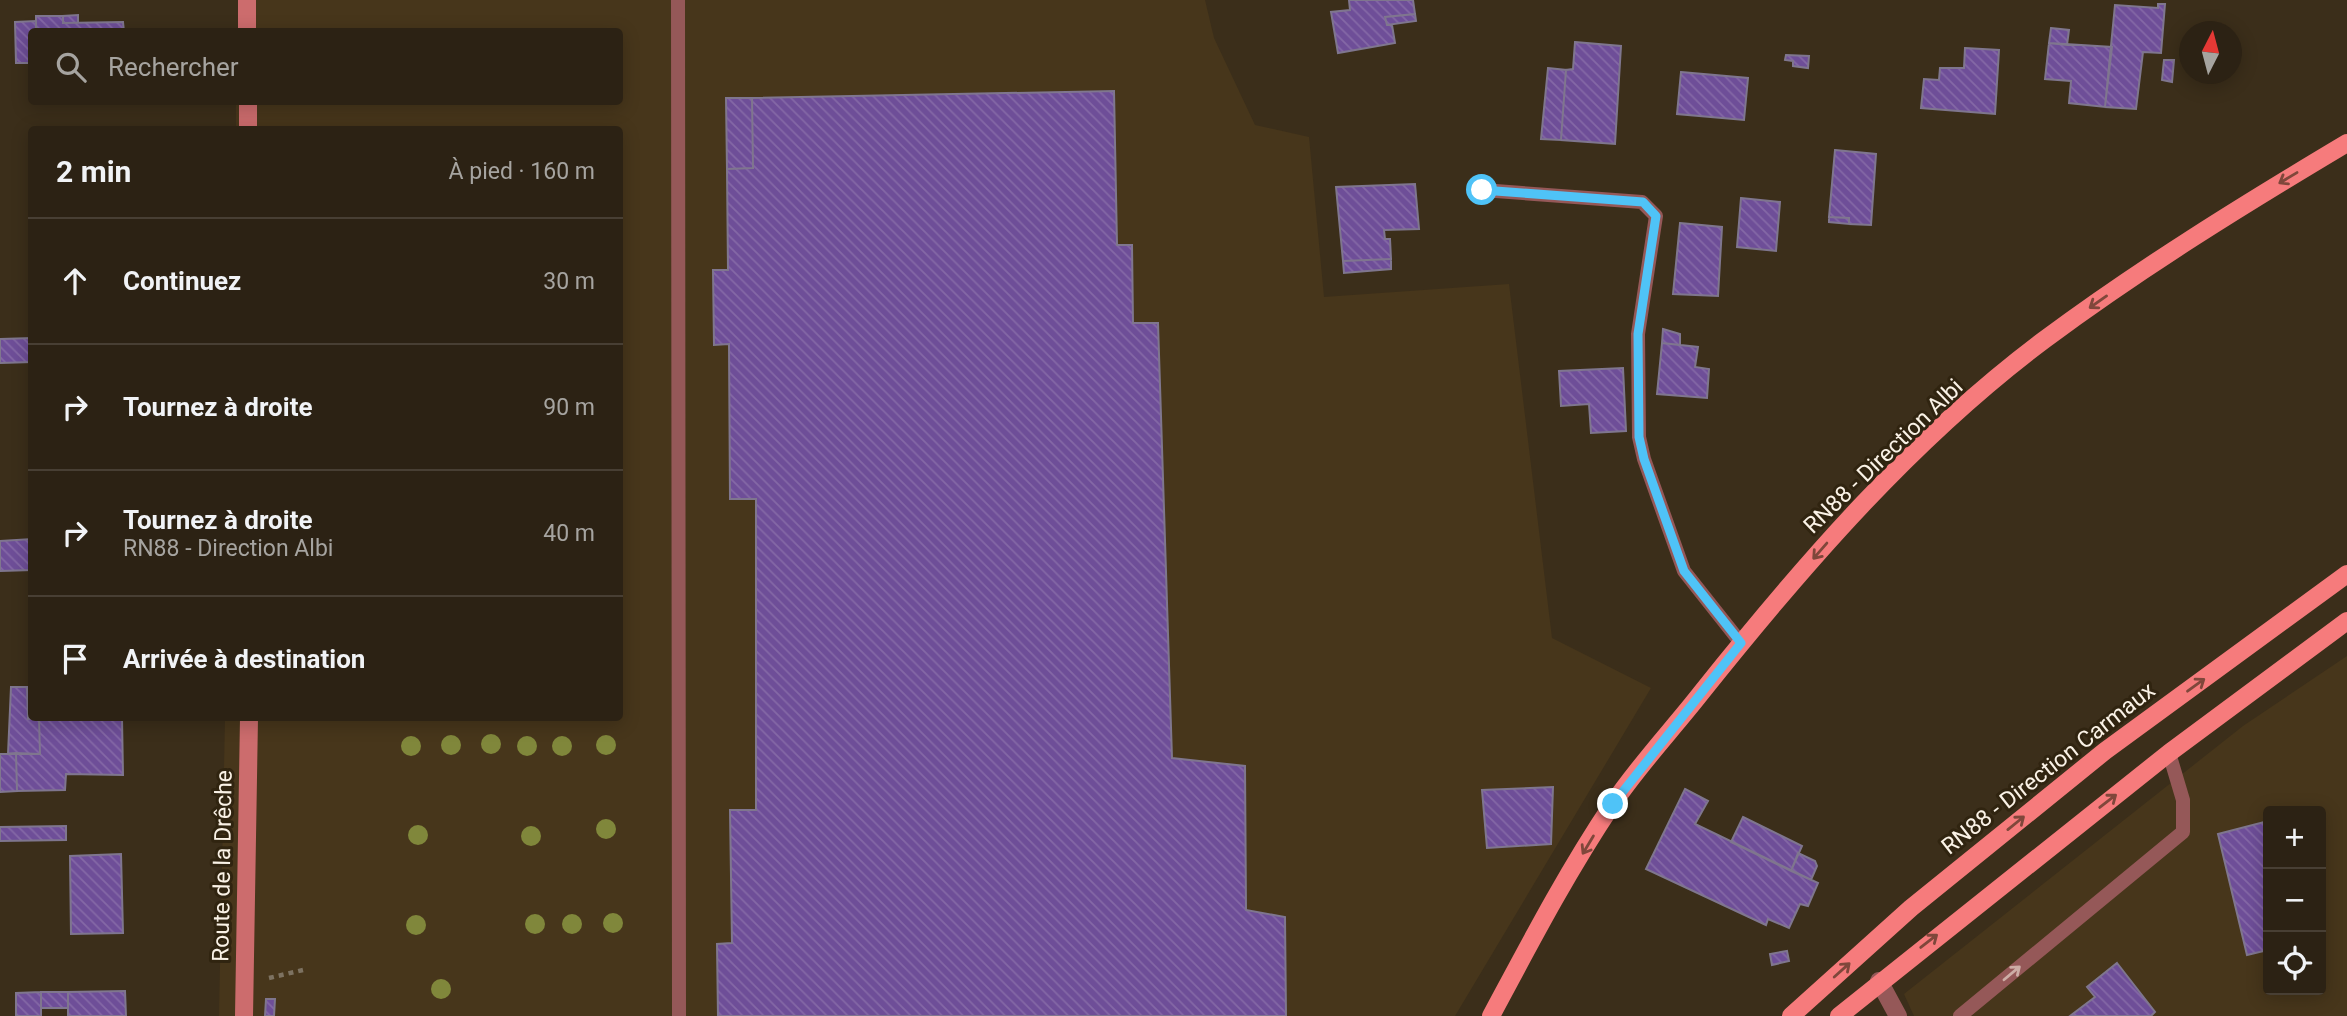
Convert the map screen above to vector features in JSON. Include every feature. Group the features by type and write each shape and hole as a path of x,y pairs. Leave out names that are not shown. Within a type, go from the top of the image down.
{"main road":[{"name":"RN88 - Direction Albi","path":"1491,1016 1541,922 1613,804 1741,643 1853,513 1947,423 2042,342 2198,232 2347,143"},
{"name":"RN88 - Direction Carmaux","path":"1791,1016 1911,908 2105,751 2347,574"},
{"path":"1839,1016 1879,981 2169,753 2347,621"}],"street":[{"path":"247,0 247,28"},
{"path":"248,105 248,126"},
{"path":"2271,677 2347,632"},
{"name":"Route de la Drêche","path":"244,1016 249,721"},
{"path":"1879,981 1898,1016"}],"lane":[{"path":"678,0 679,1016"},
{"path":"1482,190 1643,202 1656,216 1638,334 1639,437 1644,459 1684,571 1741,643"},
{"path":"1960,1016 2183,832 2183,800 2169,753"}],"shaded area":[{"path":"238,0 1205,0 1214,38 1255,125 1309,137 1324,297 1509,284 1552,638 1651,688 1455,1016 219,1016 225,721 623,721 623,126 236,126 236,105 623,105 623,28 238,28"},
{"path":"2347,656 2347,1016 1914,1016 1904,994 2243,726"}],"building":[{"path":"1349,0 1413,0 1415,14 1385,17 1387,25 1392,25 1395,43 1338,53 1331,12 1350,10"},
{"path":"2158,4 2165,4 2161,53 2143,52 2136,109 2105,107 2115,5 2158,8"},
{"path":"1415,14 1416,21 1387,25 1385,17"},
{"path":"78,15 78,23 63,23 63,16"},
{"path":"36,16 63,16 63,23 123,22 124,28 36,28"},
{"path":"36,21 36,28 28,28 28,63 16,63 15,22"},
{"path":"2051,28 2069,30 2067,45 2049,43"},
{"path":"1575,42 1621,46 1615,144 1561,140 1566,70 1573,69"},
{"path":"2049,43 2112,47 2105,107 2069,103 2071,81 2045,79"},
{"path":"1965,48 1999,50 1995,114 1921,108 1924,79 1939,80 1940,68 1964,68"},
{"path":"1786,55 1809,56 1808,68 1793,66 1793,61 1785,60"},
{"path":"2164,60 2174,60 2172,82 2162,80"},
{"path":"1548,68 1566,70 1561,140 1541,139"},
{"path":"1681,72 1748,78 1744,120 1677,114"},
{"path":"1114,91 1117,245 1132,245 1133,323 1158,323 1172,758 1245,766 1246,910 1285,917 1286,1016 718,1016 717,944 732,943 730,810 756,810 756,499 730,499 729,344 714,345 713,270 728,270 727,169 753,168 752,98"},
{"path":"726,98 752,98 753,168 727,169"},
{"path":"1835,150 1876,154 1871,225 1849,224 1849,218 1829,217"},
{"path":"1415,184 1419,229 1384,230 1385,239 1390,239 1391,259 1343,261 1336,187"},
{"path":"1741,198 1780,202 1776,251 1737,247"},
{"path":"1829,217 1849,218 1849,224 1829,222"},
{"path":"1680,223 1722,227 1718,296 1673,294"},
{"path":"1391,259 1391,269 1344,273 1343,261"},
{"path":"1663,329 1680,334 1680,345 1662,343"},
{"path":"28,338 28,362 0,363 0,339"},
{"path":"1662,343 1698,347 1695,367 1709,369 1707,398 1657,394"},
{"path":"1623,368 1626,431 1591,433 1589,404 1561,406 1559,371"},
{"path":"28,539 28,570 0,571 0,541"},
{"path":"11,687 27,687 28,721 39,721 40,754 8,754"},
{"path":"39,721 122,721 123,775 66,774 65,790 17,791 16,753 40,754"},
{"path":"16,753 17,791 0,792 0,754"},
{"path":"1553,787 1551,844 1487,848 1482,790"},
{"path":"1685,789 1708,801 1695,824 1818,883 1808,906 1800,904 1789,928 1768,919 1766,925 1646,869"},
{"path":"1743,817 1802,846 1791,871 1731,842"},
{"path":"2263,822 2263,951 2247,955 2218,834"},
{"path":"66,826 66,840 0,841 0,827"},
{"path":"1798,853 1815,861 1817,866 1811,880 1791,871"},
{"path":"121,854 123,933 71,934 70,856"},
{"path":"1787,951 1789,961 1772,965 1770,954"},
{"path":"2117,963 2155,1012 2151,1016 2070,1016 2095,997 2087,987"},
{"path":"125,991 126,1016 68,1016 68,992"},
{"path":"41,992 68,992 68,1008 41,1008"},
{"path":"41,992 41,1016 16,1016 16,993"},
{"path":"266,999 275,999 274,1016 265,1016"}],"route":[{"path":"1482,190 1643,202 1656,216 1638,334 1639,437 1644,459 1684,571 1741,643 1613,804"}]}
